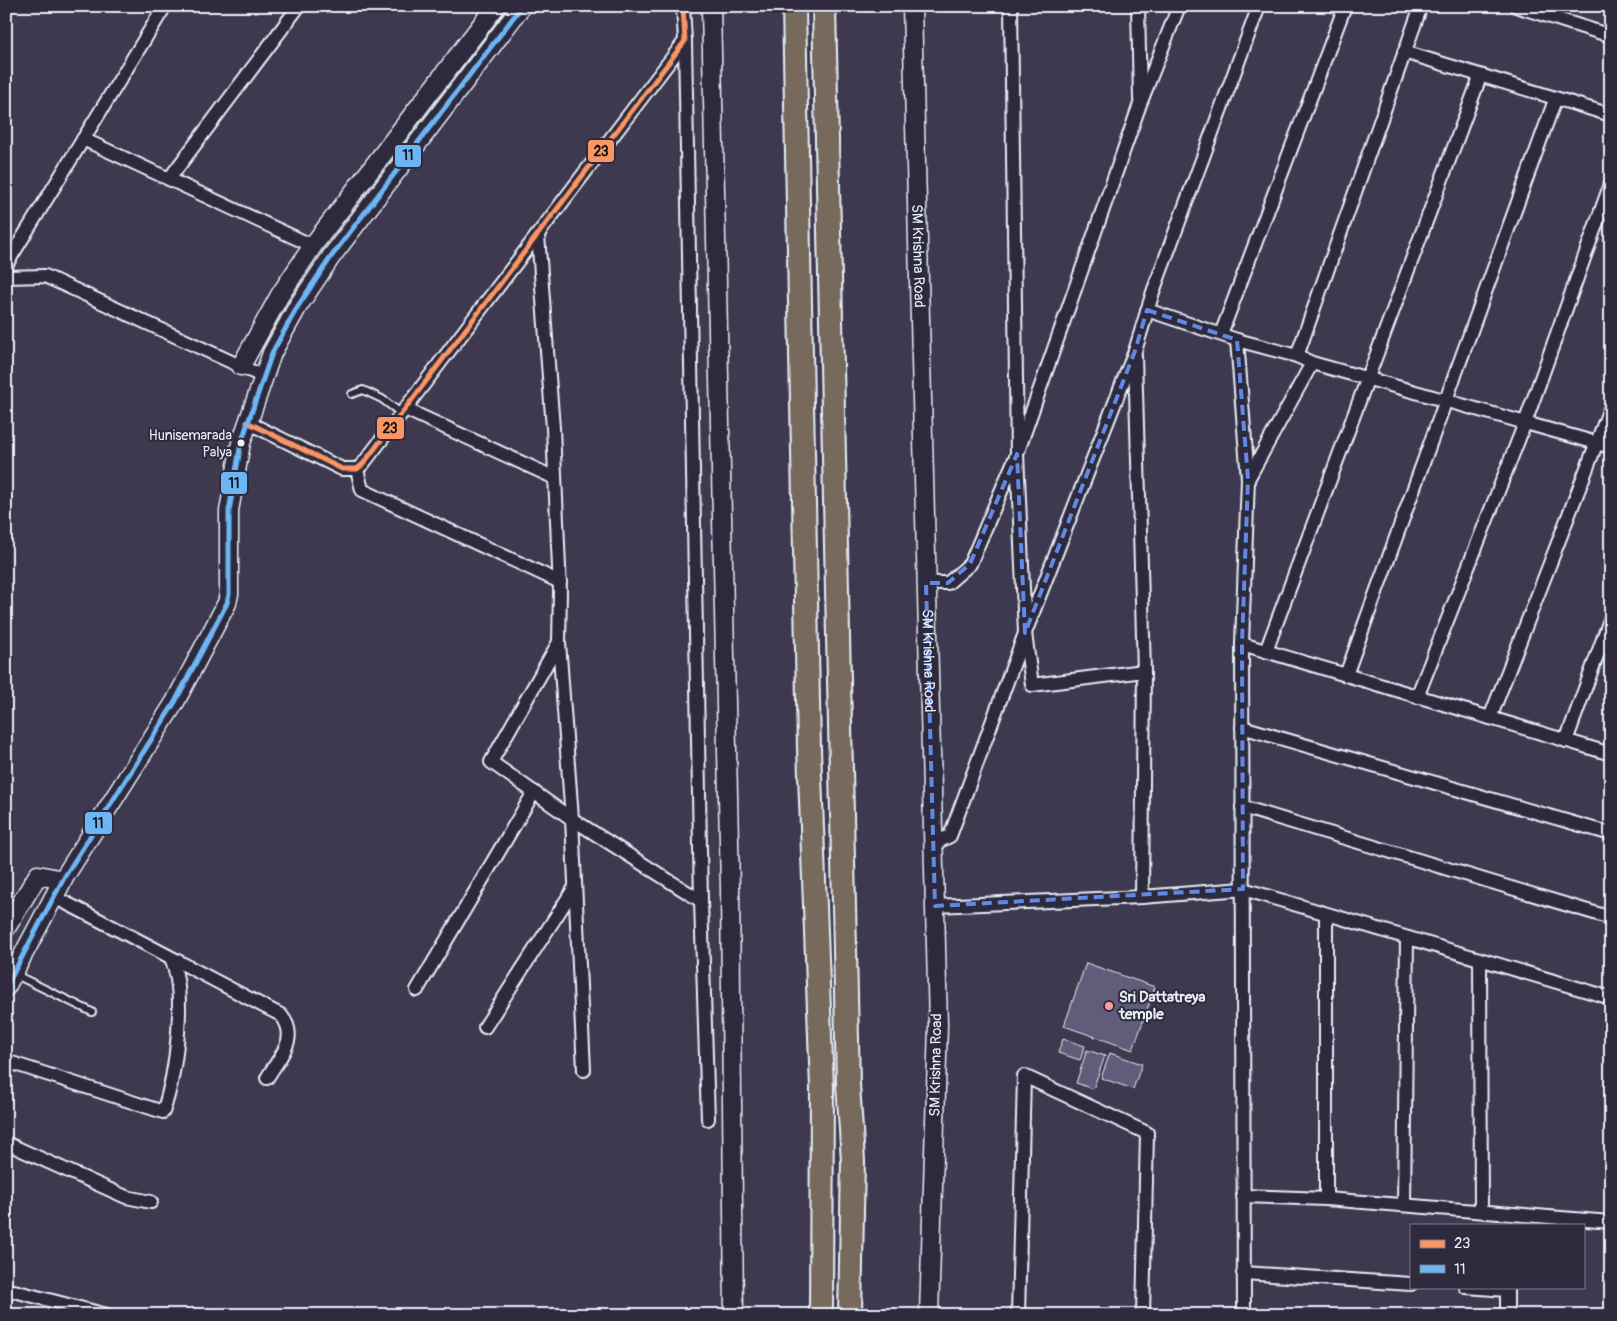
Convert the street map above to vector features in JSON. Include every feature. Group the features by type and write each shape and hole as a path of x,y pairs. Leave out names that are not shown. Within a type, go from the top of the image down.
{"highway":[{"path":"794,6 809,749 822,1088 821,1315"},
{"path":"824,6 848,1084 853,1161 850,1315"}],"street":[{"path":"6,265 166,6"},
{"path":"169,179 299,6"},
{"path":"241,366 280,295 312,246 496,6"},
{"path":"9,981 63,880 175,702 227,603 229,594 229,511 241,443 247,422 284,329 314,281 522,6"},
{"path":"683,6 701,901 708,1119"},
{"path":"710,6 730,889 734,1315"},
{"name":"SM Krishna Road","path":"912,6 938,1025 929,1315"},
{"path":"1011,6 1017,454 1025,633 1032,685 1144,672"},
{"path":"1138,6 1140,104"},
{"path":"926,583 948,583 970,564 1017,454 1140,104 1179,6"},
{"path":"933,844 950,836 1025,633 1135,351 1147,310 1259,6"},
{"path":"1221,334 1344,6"},
{"path":"1297,356 1422,6"},
{"path":"1516,6 1611,36"},
{"path":"357,469 403,412 685,41"},
{"path":"1404,52 1555,100 1611,115"},
{"path":"1266,651 1480,77"},
{"path":"1346,675 1555,100"},
{"path":"83,139 312,246"},
{"path":"1418,696 1525,423 1611,183"},
{"path":"538,235 555,478 560,582 559,642 572,819 584,1070"},
{"path":"6,277 46,276 264,377"},
{"path":"1147,310 1238,340 1297,356 1312,363 1611,447"},
{"path":"1238,340 1248,479 1242,644 1244,1315"},
{"path":"1135,351 1144,672 1142,897"},
{"path":"1248,479 1312,363"},
{"path":"1490,718 1611,406"},
{"path":"403,412 555,478"},
{"path":"247,422 342,469 357,469"},
{"path":"357,469 362,490 560,582"},
{"path":"1566,741 1611,617"},
{"path":"559,642 491,762 572,819 701,901"},
{"path":"1242,644 1611,754"},
{"path":"1242,727 1611,834"},
{"path":"417,990 534,792"},
{"path":"1242,807 1611,918"},
{"path":"6,928 38,875 63,880"},
{"path":"485,1027 575,887"},
{"path":"935,906 1142,897 1243,889 1611,998"},
{"path":"54,897 154,946 171,958 281,1015 288,1024 289,1041 267,1078"},
{"path":"1326,914 1326,1199"},
{"path":"1404,1205 1407,938"},
{"path":"6,1062 163,1112 174,1070 178,1010 177,978 171,958"},
{"path":"1480,960 1481,1211"},
{"path":"1018,1315 1024,1076 1147,1134 1143,1315"},
{"path":"6,1143 126,1197 151,1202"},
{"path":"1243,1196 1326,1199 1481,1211 1507,1219 1611,1222"},
{"path":"1243,1273 1410,1284"},
{"path":"1486,1288 1507,1289 1507,1315"},
{"path":"6,1296 11,1291 14,1291 84,1311 107,1315"}],"lane":[{"path":"352,394 363,390 403,412"},
{"path":"9,981 92,1012"}],"highlighted area":[{"path":"1147,310 1237,340 1248,479 1242,644 1243,889 935,906 926,583 948,583 970,564 1017,454 1025,633 1135,351"}],"building":[{"name":"Sri Dattatreya temple","path":"1086,963 1155,987 1133,1050 1064,1026"},
{"path":"1063,1039 1085,1046 1080,1060 1058,1053"},
{"path":"1087,1050 1105,1056 1093,1089 1076,1083"},
{"path":"1110,1053 1142,1064 1133,1089 1101,1078"}],"transit line":[{"name":"11","path":"6,987 65,876 175,702 227,603 229,594 229,511 241,443 272,353 298,306 331,257 522,6"},
{"name":"23","path":"247,422 342,469 357,469 363,464 685,41 683,6"}],"place":[{"name":"Hunisemarada Palya","path":"241,443"},
{"name":"Sri Dattatreya temple","path":"1109,1006"}]}
